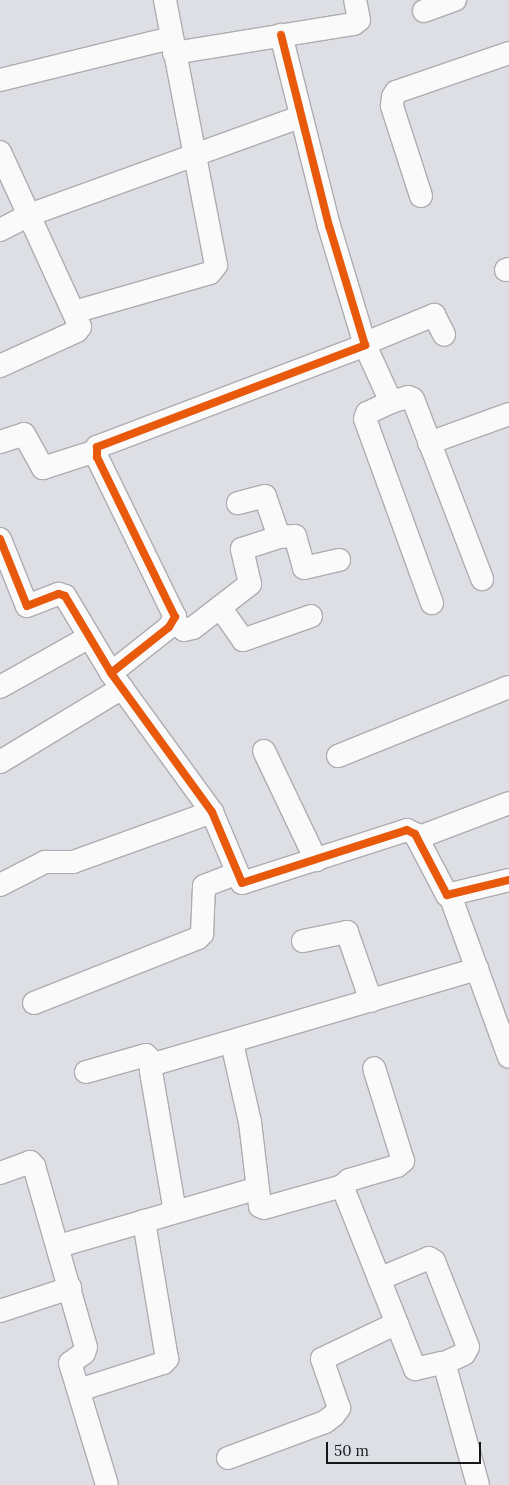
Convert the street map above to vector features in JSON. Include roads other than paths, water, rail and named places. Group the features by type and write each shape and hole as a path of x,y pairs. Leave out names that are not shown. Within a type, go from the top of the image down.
{"street":[{"path":"74,312 210,273 214,269 165,0"},
{"path":"0,80 173,45 282,35 354,24 359,20 355,0"},
{"path":"424,11 455,0"},
{"path":"282,35 300,117 329,226 366,344 391,402"},
{"path":"422,196 392,106 393,96 396,92 509,53"},
{"path":"0,230 29,215 300,117"},
{"path":"0,152 80,327 77,331 0,366"},
{"path":"0,442 24,434 43,468 96,451 100,444 366,344 434,315 444,335"},
{"path":"432,603 365,419 368,413 408,396 413,399 482,579"},
{"path":"429,443 509,414"},
{"path":"0,762 116,680 174,621 174,612 96,451"},
{"path":"238,503 265,496 279,537"},
{"path":"174,621 188,630 251,582 242,549 279,537 295,536 304,568 338,560"},
{"path":"0,539 27,606 63,594 116,680 212,812 238,880 245,883 407,830 417,838 443,892 450,895 509,880"},
{"path":"220,606 243,640 311,616"},
{"path":"0,687 89,637"},
{"path":"338,756 509,687"},
{"path":"264,751 316,860"},
{"path":"417,838 509,803"},
{"path":"0,885 45,862 73,862 212,812"},
{"path":"34,1003 198,938 202,934 204,886 236,874"},
{"path":"450,895 509,1057"},
{"path":"303,941 347,932 371,1001"},
{"path":"154,1064 232,1043 477,969"},
{"path":"232,1043 250,1122 260,1206 264,1208 341,1187 349,1180 397,1166 403,1161 374,1068"},
{"path":"86,1072 146,1055 154,1064"},
{"path":"154,1064 151,1071 175,1212"},
{"path":"0,1172 32,1163 59,1246 86,1347 84,1353 70,1363 107,1485"},
{"path":"341,1187 397,1323 417,1370 443,1364 464,1354 468,1347 434,1261 429,1258 379,1279"},
{"path":"59,1246 258,1188"},
{"path":"78,1390 163,1362 167,1358 144,1221"},
{"path":"0,1311 70,1288"},
{"path":"228,1458 324,1422 334,1415 339,1408 322,1359 397,1323"},
{"path":"443,1364 478,1485"}]}
